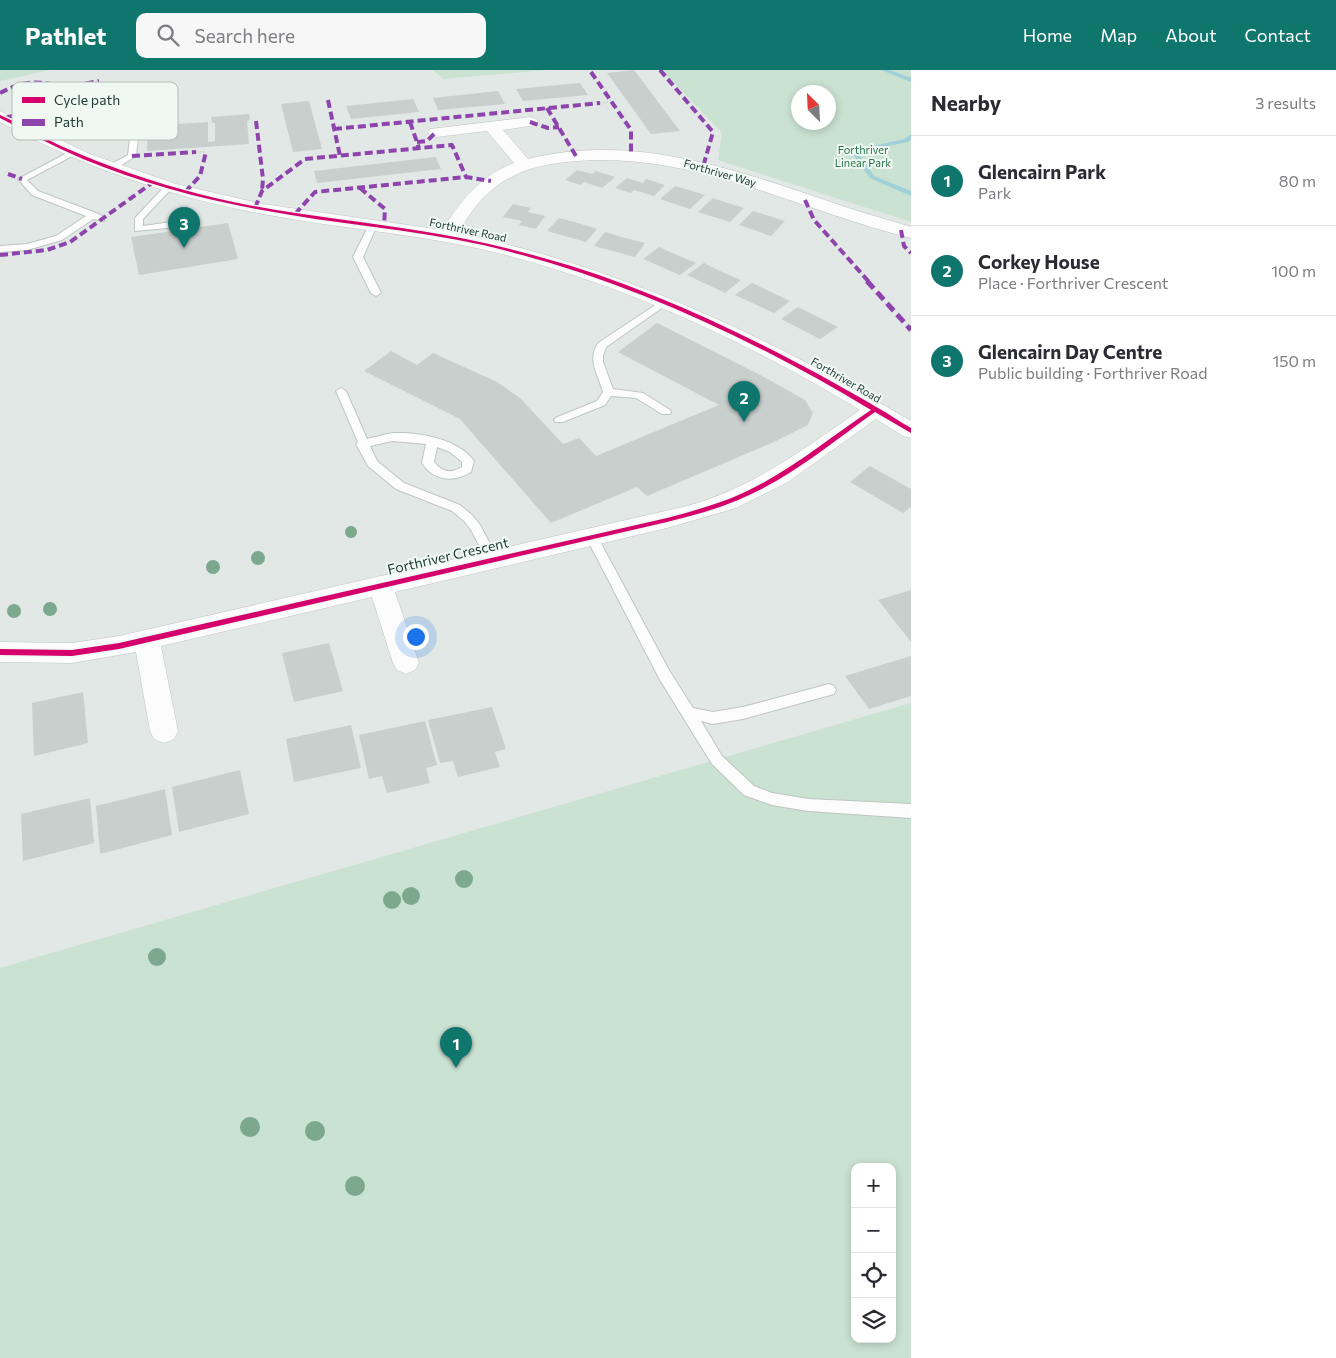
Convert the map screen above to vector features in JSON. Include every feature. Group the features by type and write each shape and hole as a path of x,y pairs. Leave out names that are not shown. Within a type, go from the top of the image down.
{"street":[{"name":"Forthriver Road","path":"0,116 12,122"},
{"path":"436,132 530,122"},
{"path":"491,126 524,165"},
{"name":"Forthriver Road","path":"45,140 72,154 109,169 168,188 233,204 447,237 555,263 600,277 666,301 774,352 911,430"},
{"name":"Forthriver Way","path":"447,237 462,211 476,194 491,181 524,165 541,160 607,154 666,159 728,174 911,233"},
{"name":"Forthriver Crescent","path":"0,652 72,653 147,640 667,520 711,508 747,494 780,475 876,409"},
{"path":"380,585 406,662"},
{"path":"147,640 164,731"}],"lane":[{"path":"109,169 132,156 134,140"},
{"path":"0,249 28,247 59,238 97,217 35,193 22,179 72,154"},
{"path":"168,188 139,218 138,229 178,224"},
{"path":"374,225 358,257 376,292"},
{"path":"559,420 588,410 601,403 608,392 607,384 596,359 598,351 602,345 666,301"},
{"path":"341,392 362,444 372,463 400,486 420,496 456,508 476,528 492,559"},
{"path":"608,392 639,395 666,412"},
{"path":"362,444 394,437 432,442"},
{"path":"592,537 665,676 717,760 749,791 772,799 808,806 911,811"},
{"path":"689,712 713,718 743,713 829,690"}],"path":[{"path":"600,103 611,101"},
{"path":"196,152 206,152"}],"green space":[{"path":"0,70 50,70 0,81"},
{"path":"433,70 547,70 443,79"},
{"name":"Forthriver Linear Park","path":"662,70 911,70 911,222 718,160 722,133"},
{"path":"911,703 911,1358 0,1358 0,968"}],"building":[{"path":"634,70 680,131 651,134 607,73"},
{"path":"580,83 588,95 523,101 516,89"},
{"path":"498,91 505,104 438,110 433,98"},
{"path":"413,99 419,112 351,119 346,106"},
{"path":"309,101 322,149 293,152 281,104"},
{"path":"249,114 250,120 247,121 249,144 147,151 147,140 178,140 178,124 208,122 208,142 215,141 215,123 212,123 211,117"},
{"path":"436,157 441,169 317,183 314,171"},
{"path":"577,170 592,174 596,171 615,177 602,188 584,182 580,185 565,180"},
{"path":"627,178 643,183 646,179 665,185 654,196 634,190 631,193 615,188"},
{"path":"675,186 705,195 690,209 660,199"},
{"path":"713,198 744,208 730,222 698,212"},
{"path":"513,204 531,208 528,212 545,216 536,229 519,225 522,221 503,217"},
{"path":"753,211 785,221 771,236 739,225"},
{"path":"559,218 597,229 586,242 547,231"},
{"path":"228,223 238,259 139,275 131,237"},
{"path":"605,232 645,243 635,257 594,246"},
{"path":"659,247 696,263 680,275 643,259"},
{"path":"704,263 741,280 725,293 687,275"},
{"path":"752,283 790,301 774,313 735,295"},
{"path":"798,307 838,327 820,339 781,319"},
{"path":"657,323 766,378 805,400 813,413 808,425 774,442 647,496 637,487 551,523 460,419 364,371 391,351 417,365 433,353 497,382 520,398 563,444 579,438 596,456 719,405 618,352"},
{"path":"870,466 911,489 911,507 903,513 850,482"},
{"path":"911,590 911,642 878,600"},
{"path":"329,643 343,691 294,702 282,653"},
{"path":"911,656 911,696 869,709 845,676"},
{"path":"83,692 88,743 34,756 32,703"},
{"path":"492,707 506,749 495,752 500,767 458,777 453,761 440,763 428,720"},
{"path":"425,721 437,765 426,768 430,783 387,793 382,776 369,779 359,735"},
{"path":"351,725 361,768 294,782 286,739"},
{"path":"240,770 249,814 179,832 172,787"},
{"path":"165,789 172,835 100,854 96,806"},
{"path":"90,798 94,843 23,861 21,814"}],"waterway":[{"path":"884,70 911,80"},
{"path":"911,136 906,141 854,151 872,177 911,194"}],"marked path":[{"path":"660,70 713,132 703,167"},
{"path":"591,72 631,130 631,154"},
{"path":"94,82 99,81"},
{"path":"24,82 29,82"},
{"path":"29,82 35,82"},
{"path":"0,93 12,87"},
{"path":"328,100 340,156"},
{"path":"334,129 600,103"},
{"path":"547,108 576,156"},
{"path":"5,118 12,116"},
{"path":"256,121 263,179 262,191"},
{"path":"410,122 419,148"},
{"path":"530,122 548,128 559,127"},
{"path":"417,142 427,141 436,132"},
{"path":"255,208 262,191 305,159 452,145 466,177"},
{"path":"132,156 196,152"},
{"path":"185,192 200,176 206,152"},
{"path":"8,174 22,179"},
{"path":"295,214 315,192 466,177 491,181"},
{"path":"0,255 47,250 70,242 152,183"},
{"path":"360,188 385,209 384,226"},
{"path":"805,200 814,220 911,330"},
{"path":"901,230 904,246 911,253"}],"cycle path":[{"path":"0,116 12,122"},
{"path":"47,140 113,169 200,196 263,209 420,232 483,244 596,276 651,297 757,345 809,372 911,431"},
{"path":"0,652 72,653 119,646 698,512 718,506 763,486 876,409"}],"place":[{"name":"Glencairn Day Centre","path":"184,248"},
{"name":"Corkey House","path":"744,422"},
{"name":"Glencairn Park","path":"456,1068"}]}
